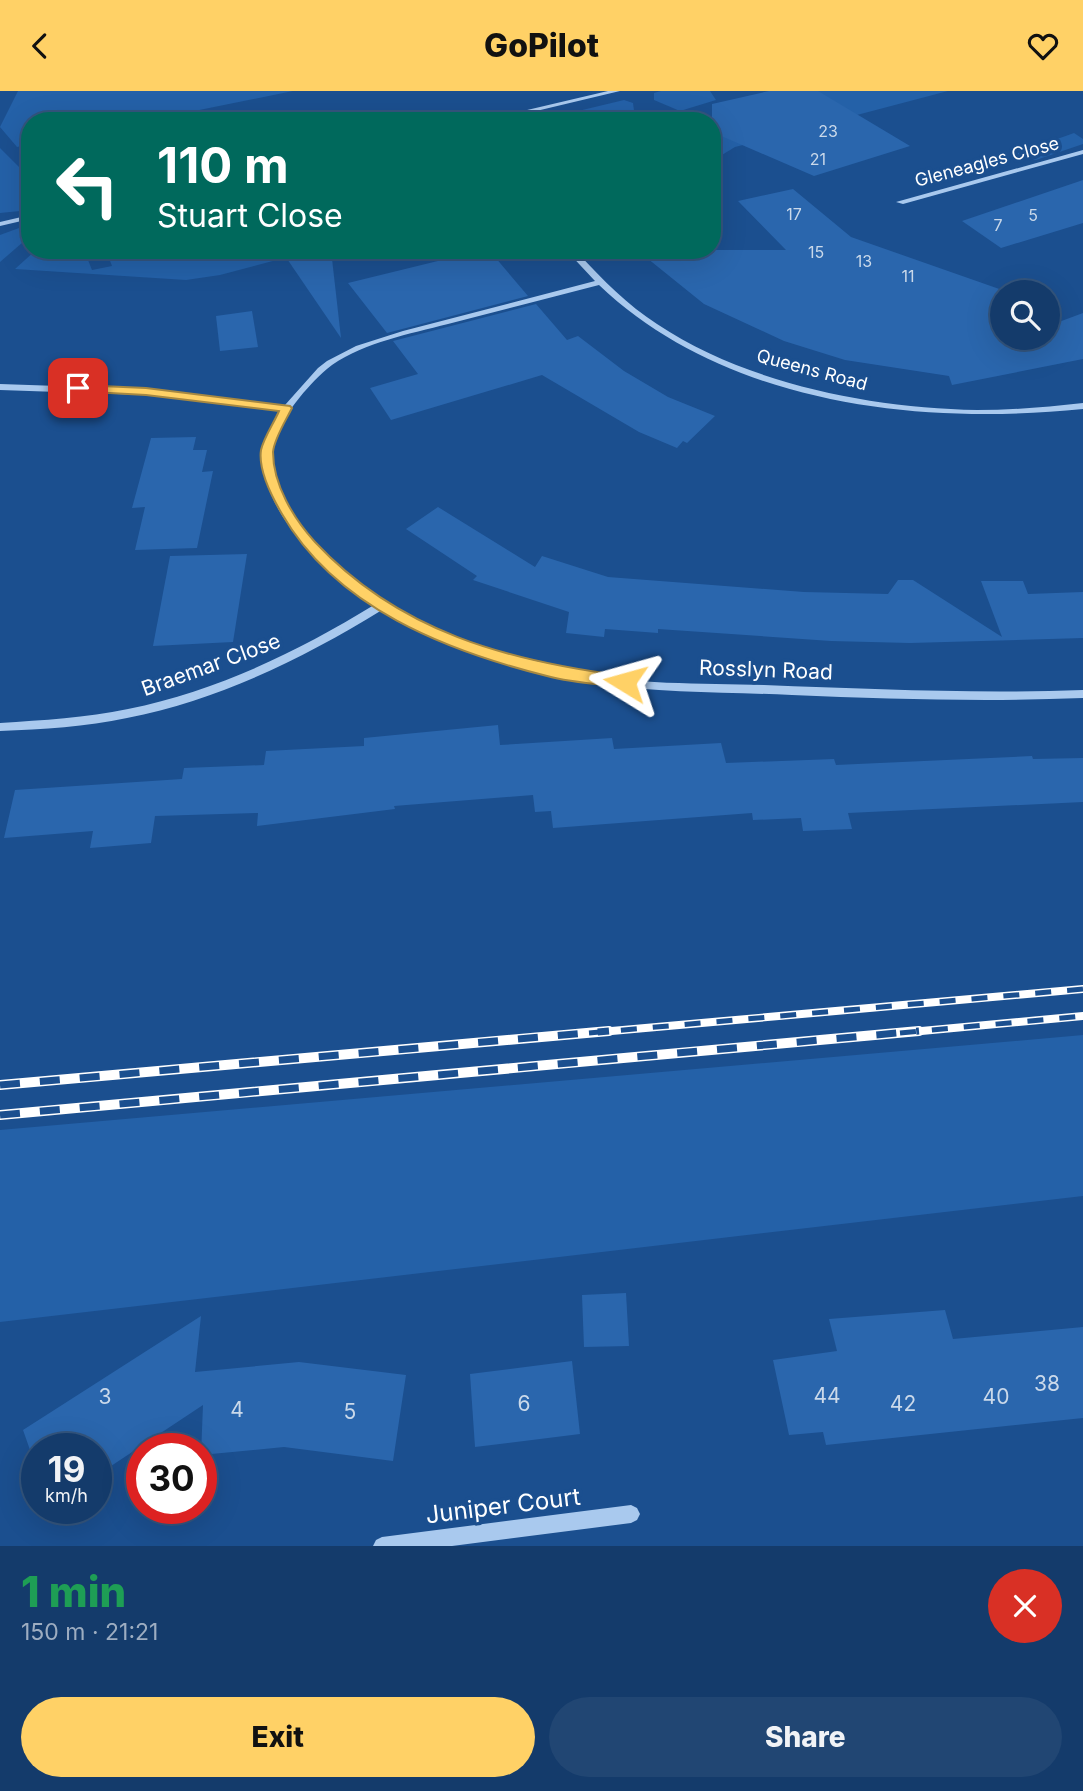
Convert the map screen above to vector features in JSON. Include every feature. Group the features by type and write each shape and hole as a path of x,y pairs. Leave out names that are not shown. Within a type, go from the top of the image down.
{"street":[{"path":"524,112 617,91"},
{"name":"Gleneagles Close","path":"901,202 1083,152"},
{"path":"0,223 21,219"},
{"name":"Queens Road","path":"578,259 634,311 678,340 714,357 800,387 878,404 964,413 1083,406"},
{"name":"Rosslyn Road","path":"600,282 404,333 351,352 314,375 286,408 267,451 275,490 298,531 333,569 382,606 470,648 549,671 638,684 907,696 1083,694"},
{"path":"0,387 146,392 286,408"},
{"name":"Braemar Close","path":"0,727 102,718 161,707 300,653 382,606"},
{"name":"Juniper Court","path":"382,1546 631,1514"}],"shaded area":[{"path":"18,91 293,91 189,112 21,112 21,146 17,147 0,127"},
{"path":"710,91 716,100 680,111 654,100 654,93"},
{"path":"818,91 948,91 735,147 721,156 721,126"},
{"path":"624,100 633,103 634,112 574,112"},
{"path":"1074,133 1083,139 1083,144 1036,160 1015,154"},
{"path":"0,148 21,169 21,211 0,213"},
{"path":"21,227 21,244 0,262 0,235"},
{"path":"26,259 88,259 92,270 112,266 109,259 280,259 220,275 186,280 15,269"},
{"path":"1083,1035 1083,1196 0,1322 0,1130"}],"building":[{"path":"769,91 818,91 910,146 814,176 721,136 721,112 712,112 712,104"},
{"path":"1083,180 1083,223 1001,248 962,221"},
{"path":"793,189 851,237 990,286 990,350 1060,350 1060,322 1083,313 1083,359 952,385 949,376 845,360 784,341 704,304 648,259 721,259 721,250 786,250 738,201"},
{"path":"287,259 332,259 341,338"},
{"path":"446,259 497,259 528,296 387,333 348,283"},
{"path":"536,304 567,340 578,336 624,371 668,397 715,416 687,443 683,441 677,448 639,432 542,375 391,420 370,388 418,374 393,341"},
{"path":"252,311 258,347 220,351 216,316"},
{"path":"196,437 193,450 207,450 202,472 213,471 197,548 135,550 145,507 132,508 151,438"},
{"path":"438,507 535,567 542,556 608,577 804,592 888,594 898,580 913,580 1002,637 981,581 1023,581 1028,594 1083,592 1083,638 910,643 831,641 658,629 658,633 605,629 604,637 566,633 569,612 473,580 477,576 406,529"},
{"path":"247,554 233,642 153,646 170,556"},
{"path":"498,725 500,745 612,738 614,749 721,743 726,763 834,759 836,765 1032,756 1033,759 1083,758 1083,802 848,813 852,829 803,831 801,818 753,820 752,813 553,828 551,811 535,812 533,795 394,806 395,809 257,826 258,813 155,816 151,843 90,848 93,831 4,838 15,790 182,779 184,768 264,765 266,751 364,746 364,738"},
{"path":"626,1293 629,1346 584,1347 582,1295"},
{"path":"945,1310 953,1339 1083,1327 1083,1418 826,1445 823,1432 789,1435 773,1360 837,1351 829,1319"},
{"path":"201,1316 195,1372 299,1362 406,1375 393,1461 284,1447 217,1453 217,1433 202,1433 203,1405 161,1433 126,1433 126,1456 112,1465 112,1433 24,1433 23,1430"},
{"path":"572,1361 580,1434 475,1447 470,1374"}],"railway":[{"path":"589,1033 1083,989"},
{"path":"900,1033 1083,1016"},
{"path":"0,1085 609,1031"},
{"path":"0,1115 919,1031"}],"route":[{"path":"78,388 146,392 286,408 267,451 275,490 298,531 333,569 382,606 456,644 549,671 625,682"}]}
